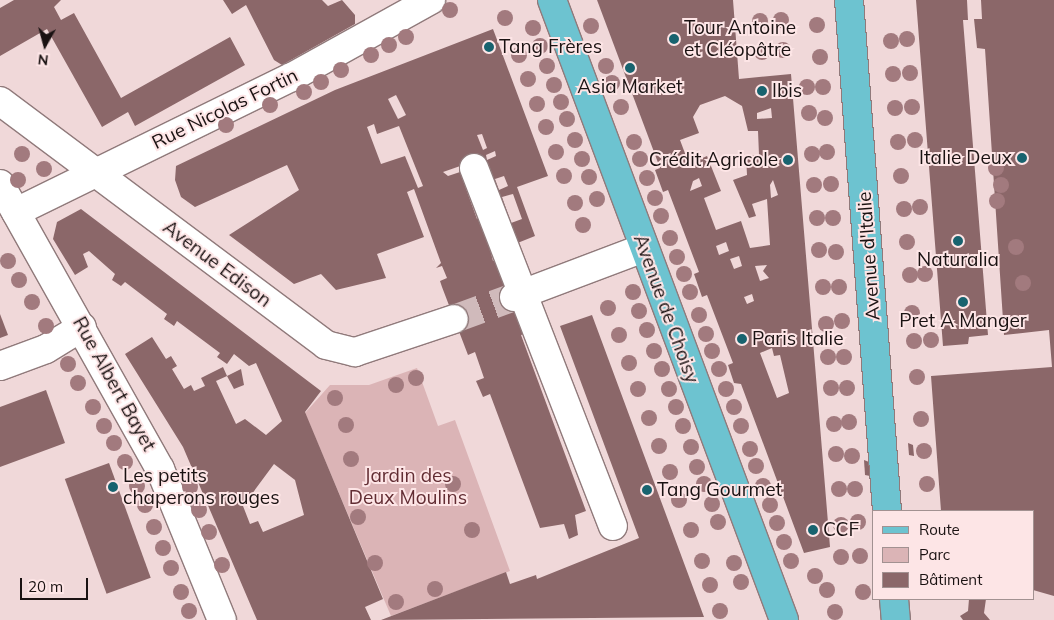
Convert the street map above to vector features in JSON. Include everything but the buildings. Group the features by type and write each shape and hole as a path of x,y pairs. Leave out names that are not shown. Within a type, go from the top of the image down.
{"main road":[{"name":"Avenue de Choisy","path":"552,0 783,619"},
{"name":"Avenue d'Italie","path":"849,0 887,510"},
{"path":"894,600 896,620"}],"street":[{"name":"Rue Nicolas Fortin","path":"16,212 292,77 430,0"},
{"name":"Avenue Edison","path":"0,101 326,345 356,352 454,319"},
{"path":"474,168 518,295 613,526"},
{"name":"Rue Albert Bayet","path":"0,184 160,468 222,620"},
{"path":"518,295 644,248"},
{"path":"0,366 46,349 82,327"}],"green space":[{"name":"Jardin des Deux Moulins","path":"417,368 438,426 455,420 510,571 391,616 305,413 330,385 369,385"}],"tunnel":[{"path":"454,319 514,297"}],"place":[{"name":"Tour Antoine et Cléopâtre","path":"674,39"},
{"name":"Tang Frères","path":"489,47"},
{"name":"Asia Market","path":"630,68"},
{"name":"Ibis","path":"762,91"},
{"name":"Italie Deux","path":"1022,158"},
{"name":"Crédit Agricole","path":"788,160"},
{"name":"Naturalia","path":"958,241"},
{"name":"Pret A Manger","path":"963,302"},
{"name":"Paris Italie","path":"742,339"},
{"name":"Les petits chaperons rouges","path":"113,487"},
{"name":"Tang Gourmet","path":"647,490"},
{"name":"CCF","path":"813,530"}]}
